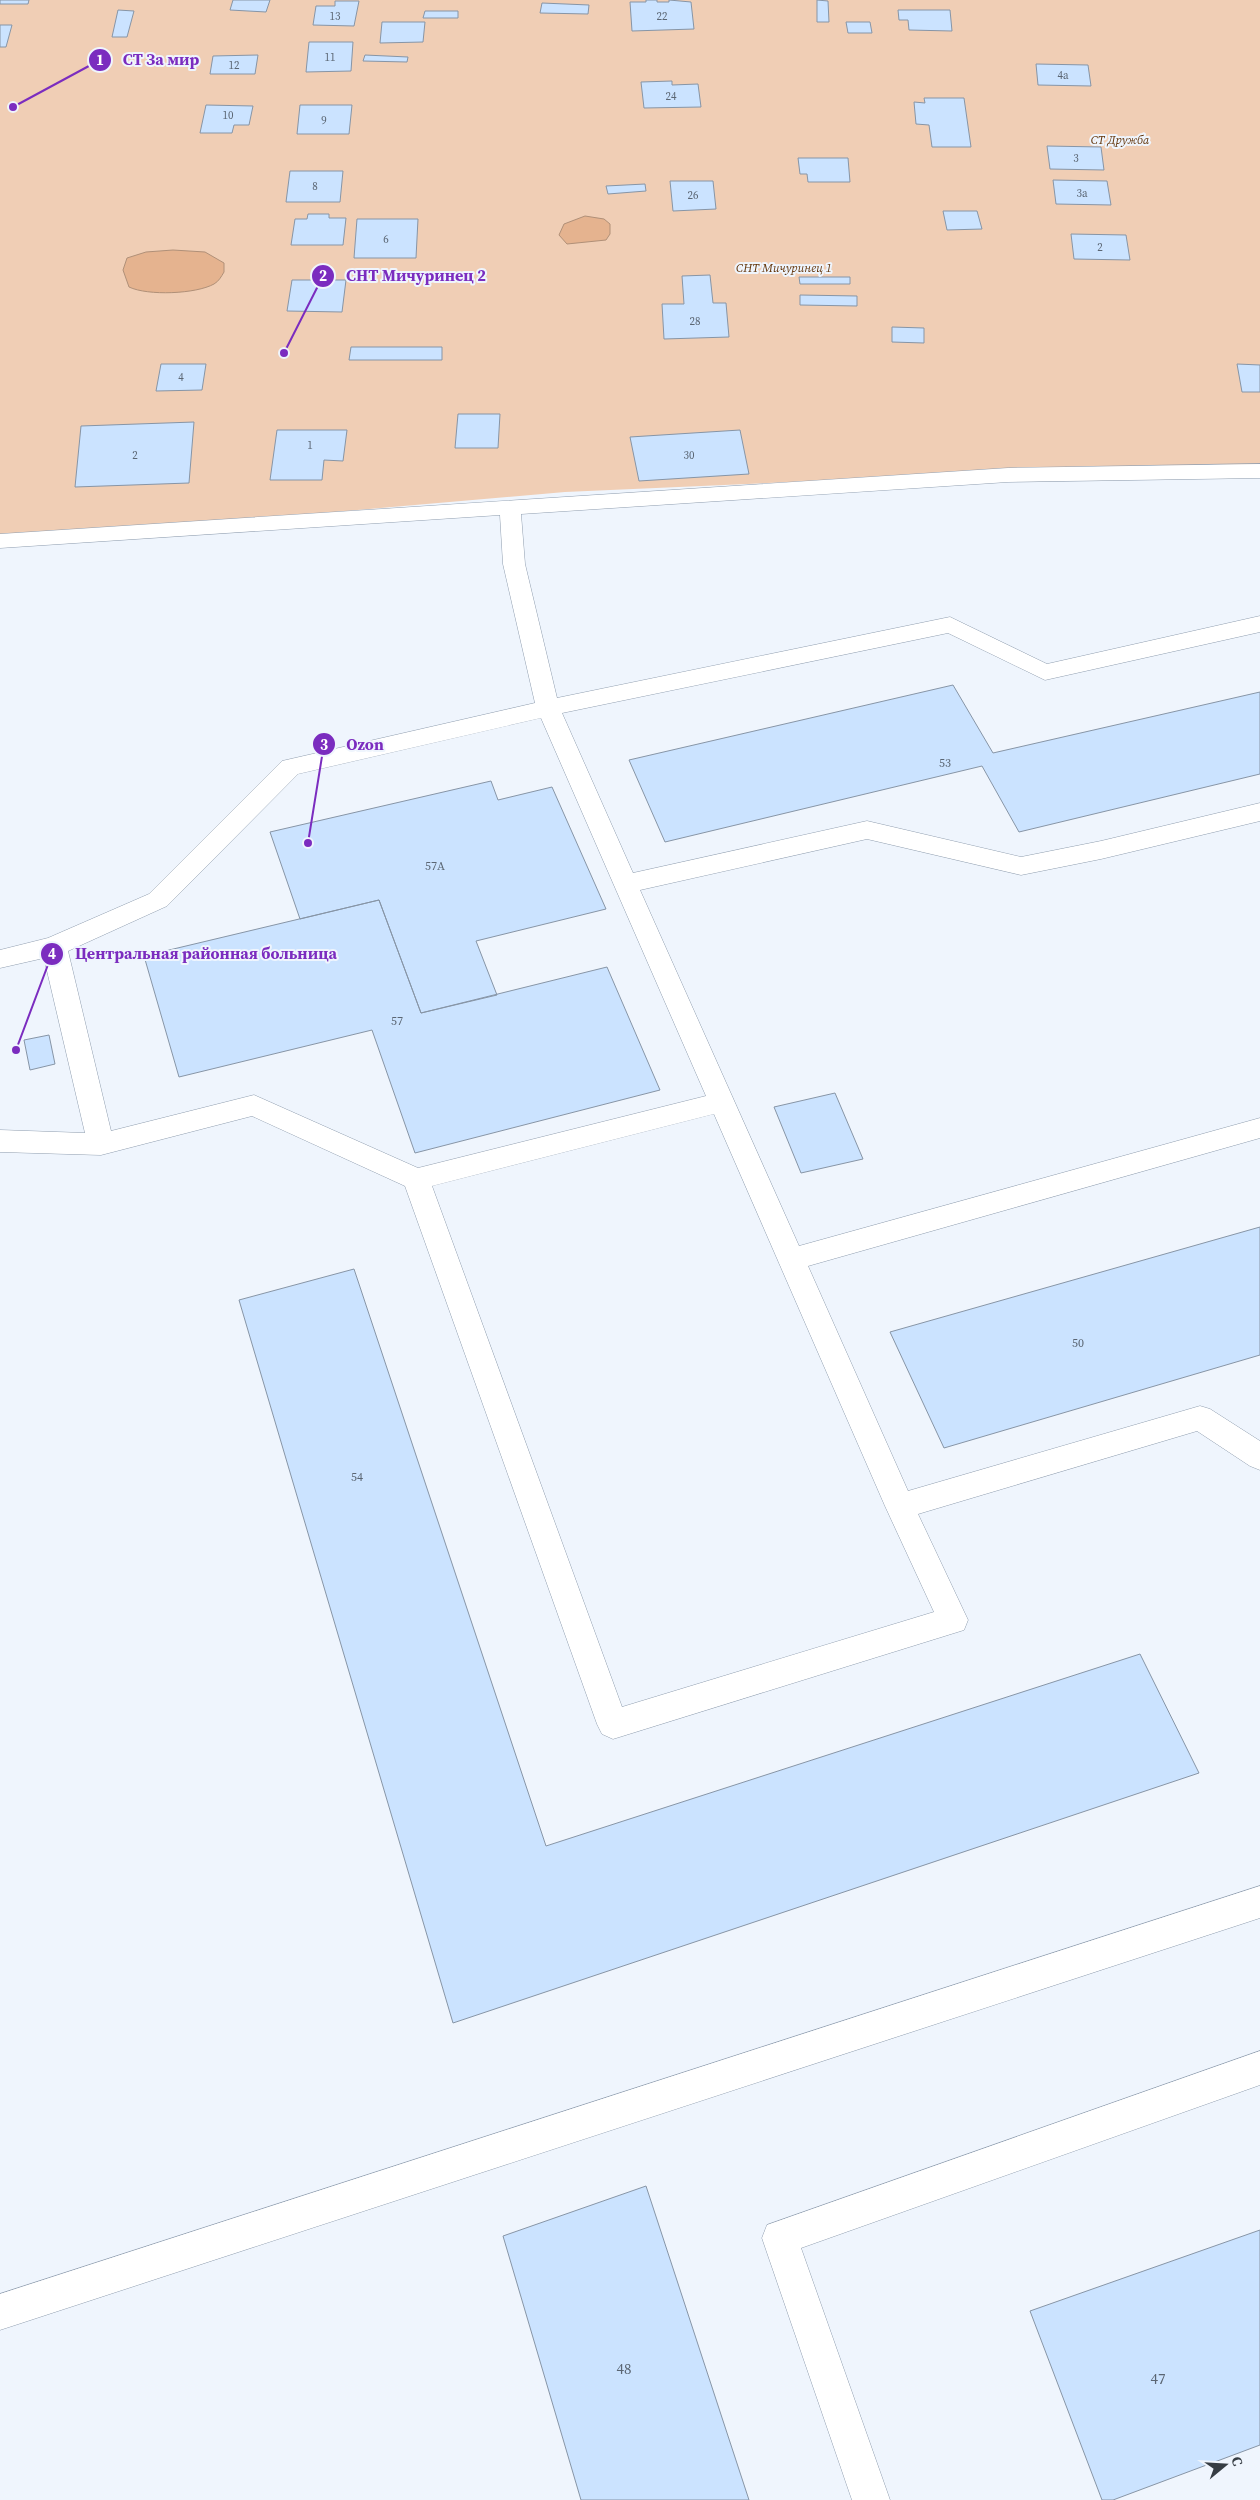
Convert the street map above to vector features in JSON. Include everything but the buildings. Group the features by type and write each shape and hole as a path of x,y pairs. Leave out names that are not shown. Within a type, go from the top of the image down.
{"street":[{"path":"0,541 1008,475 1260,471"},
{"path":"416,1179 612,1724 953,1620 900,1506 548,708 514,564 510,508"},
{"path":"0,959 54,946 158,900 290,767 548,708 950,625 1045,672 1260,624"},
{"path":"625,884 867,830 1021,866 1101,850 1260,812"},
{"path":"54,946 101,1144"},
{"path":"0,1141 101,1144 254,1105 416,1179 722,1102"},
{"path":"791,1259 1260,1128"},
{"path":"900,1506 1200,1418 1260,1457"},
{"path":"0,2312 1260,1902"},
{"path":"870,2500 780,2238 1260,2068"}],"green space":[{"path":"0,0 1260,0 1260,469 1042,471 565,492 0,541"}],"shaded area":[{"path":"585,216 604,219 610,224 610,234 606,240 567,244 559,235 564,224"},
{"path":"173,250 205,252 224,263 224,272 214,284 184,292 148,292 129,287 123,270 127,258 146,252"}],"place":[{"name":"СТ За мир","path":"13,107"},
{"name":"СНТ Мичуринец 2","path":"284,353"},
{"name":"Ozon","path":"308,843"},
{"name":"Центральная районная больница","path":"16,1050"}],"park label":[{"name":"СТ Дружба","path":"1120,140"},
{"name":"СНТ Мичуринец 1","path":"784,268"}]}
